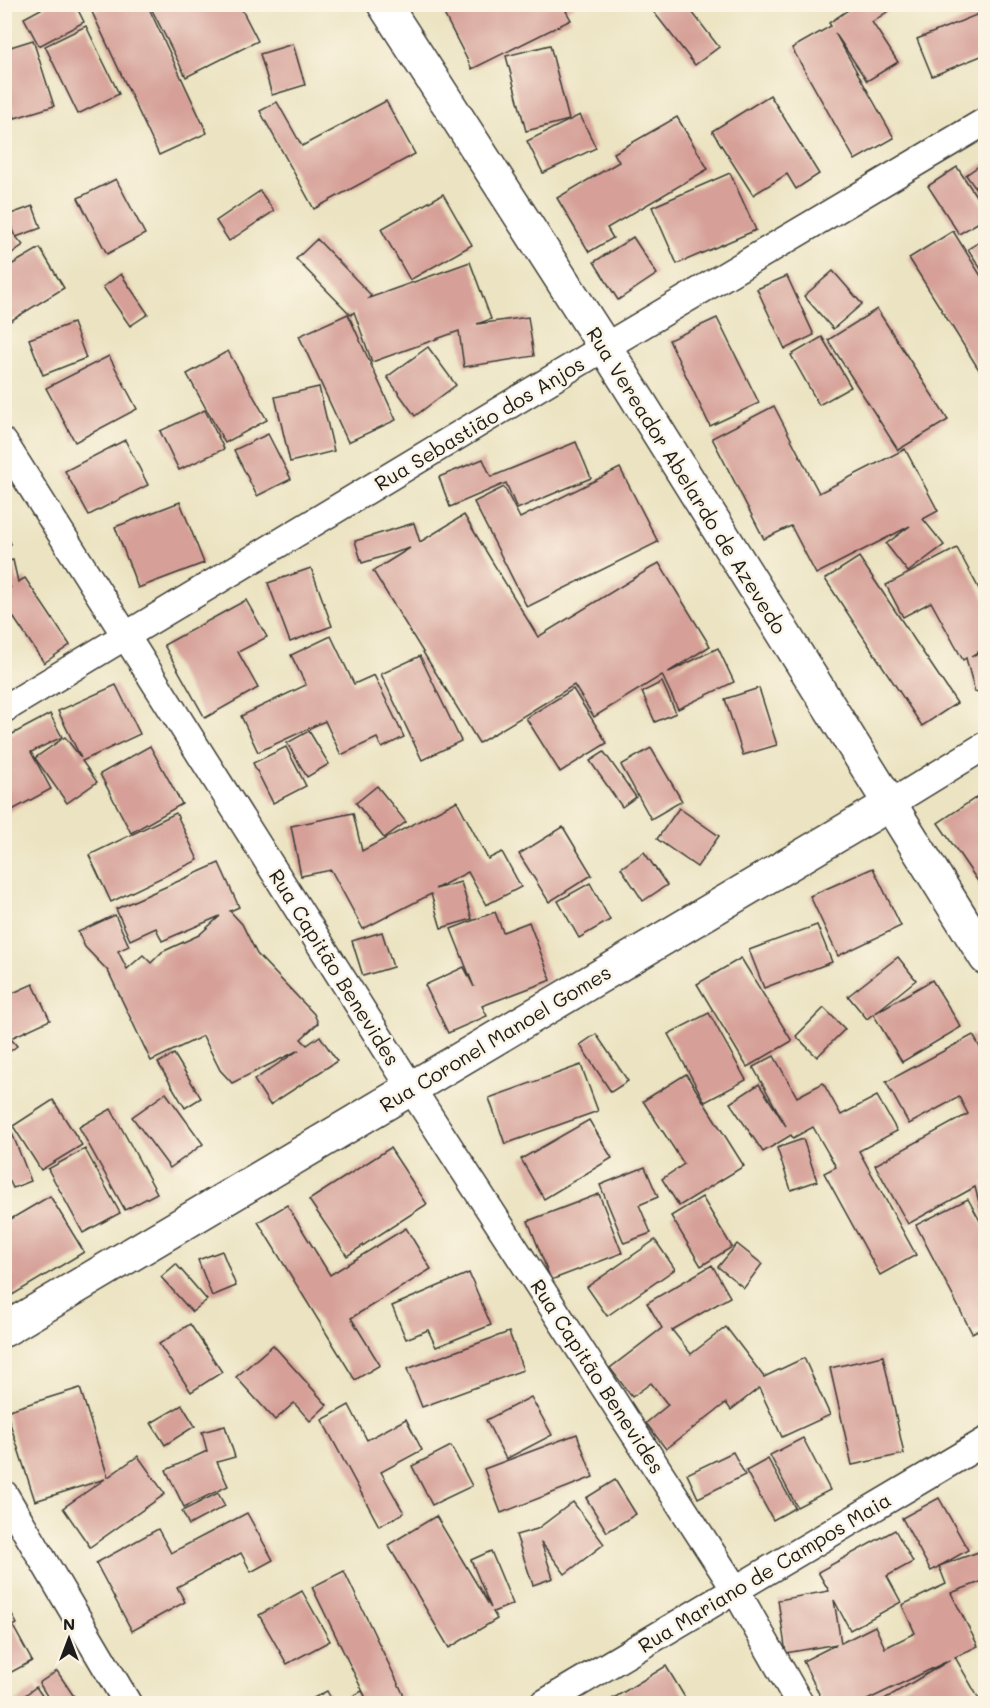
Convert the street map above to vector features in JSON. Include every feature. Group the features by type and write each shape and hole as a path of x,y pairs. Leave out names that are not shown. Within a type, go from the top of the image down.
{"street":[{"name":"Rua Vereador Abelardo de Azevedo","path":"384,4 605,347 986,958"},
{"name":"Rua Sebastião dos Anjos","path":"4,710 605,347 986,121"},
{"name":"Rua Capitão Benevides","path":"4,443 411,1088 735,1589 800,1704"},
{"name":"Rua Coronel Manoel Gomes","path":"4,1330 986,745"},
{"name":"Rua Mariano de Campos Maia","path":"543,1704 986,1441"},
{"path":"4,1494 128,1704"}],"building":[{"path":"50,4 75,4 84,22 39,46 24,18"},
{"path":"107,4 147,4 207,133 159,155 92,12"},
{"path":"149,4 239,4 258,41 186,77"},
{"path":"439,4 578,4 566,11 571,20 472,69"},
{"path":"660,4 686,4 719,47 695,65 653,11"},
{"path":"857,4 891,4 893,8 872,22 898,62 867,81 835,33 894,138 855,160 792,48 831,26 829,23"},
{"path":"950,4 968,4 953,11"},
{"path":"986,11 986,54 932,76 917,39"},
{"path":"86,26 119,94 78,114 45,46"},
{"path":"33,40 54,106 15,118 4,85 4,49"},
{"path":"293,44 305,85 272,95 260,54"},
{"path":"550,45 569,120 526,131 506,56"},
{"path":"770,95 819,174 796,189 787,174 753,195 712,131"},
{"path":"386,101 415,154 314,209 260,111 277,102 302,146"},
{"path":"580,115 596,148 543,173 527,141"},
{"path":"677,117 708,169 607,228 613,238 589,252 557,198 619,162 614,153"},
{"path":"983,163 986,166 986,203 966,175"},
{"path":"957,167 986,211 986,218 959,234 928,186"},
{"path":"730,173 756,230 677,264 652,207"},
{"path":"116,179 145,234 107,254 78,198"},
{"path":"260,191 274,211 229,241 216,221"},
{"path":"443,194 472,245 410,280 381,229"},
{"path":"33,206 41,228 16,237 8,215"},
{"path":"4,222 23,245 4,259"},
{"path":"953,231 986,284 986,381 909,258"},
{"path":"633,237 657,274 618,300 594,262"},
{"path":"986,238 986,277 968,249"},
{"path":"317,239 371,295 369,298 470,262 491,319 477,324 528,317 534,356 464,367 459,331 372,362 354,312 351,315 296,259"},
{"path":"40,248 64,288 4,325 4,269"},
{"path":"833,271 862,304 833,329 804,296"},
{"path":"121,274 148,314 130,326 103,287"},
{"path":"787,276 814,335 785,349 757,289"},
{"path":"877,309 948,420 898,450 828,340"},
{"path":"348,314 396,420 348,442 299,336"},
{"path":"717,318 759,403 710,426 669,340"},
{"path":"73,323 86,358 43,375 29,339"},
{"path":"822,337 851,387 819,405 791,355"},
{"path":"428,347 456,385 415,416 387,377"},
{"path":"228,351 267,420 225,443 187,374"},
{"path":"109,356 137,409 75,442 46,388"},
{"path":"319,387 334,451 290,462 275,397"},
{"path":"774,406 819,493 905,449 938,511 923,519 944,545 908,572 886,544 910,526 816,574 791,526 764,539 712,438"},
{"path":"205,410 224,449 179,470 160,431"},
{"path":"268,434 291,479 257,496 234,450"},
{"path":"125,440 148,485 89,515 65,471"},
{"path":"576,442 591,478 517,509 506,483 450,507 439,477 483,459 491,477"},
{"path":"620,468 658,542 527,607 474,502 504,487 520,518"},
{"path":"180,502 204,563 138,588 115,527"},
{"path":"464,515 538,637 659,563 710,646 667,673 718,648 734,682 678,709 662,675 594,717 574,685 479,743 373,571 410,548 362,563 355,541 414,523 420,542"},
{"path":"4,527 11,544 4,546"},
{"path":"957,548 986,602 986,648 971,656 986,652 986,689 975,692 966,658 963,660 931,602 903,617 886,585"},
{"path":"859,557 957,703 922,726 825,579"},
{"path":"13,560 18,582 25,578 70,645 44,663 14,618 4,624 4,591 11,587 4,588 4,562"},
{"path":"311,568 332,626 290,642 268,583"},
{"path":"246,600 267,637 238,652 258,688 205,718 164,645"},
{"path":"331,636 354,684 374,675 404,737 382,748 377,738 341,755 325,721 258,752 241,716 306,685 291,655"},
{"path":"420,656 461,741 422,760 381,674"},
{"path":"662,682 676,713 655,722 642,692"},
{"path":"116,685 140,734 82,761 97,782 67,803 35,758 65,737 81,758 58,711"},
{"path":"759,688 777,745 743,755 725,699"},
{"path":"573,689 607,743 560,772 526,718"},
{"path":"50,714 62,737 31,752 51,789 5,814 5,738"},
{"path":"309,731 329,764 307,777 287,743"},
{"path":"150,746 182,804 131,833 100,774"},
{"path":"286,747 306,786 273,803 253,763"},
{"path":"651,748 682,801 651,819 621,765"},
{"path":"604,752 636,797 622,807 590,761"},
{"path":"377,786 406,822 384,838 356,803"},
{"path":"986,791 986,893 938,823"},
{"path":"457,801 488,859 502,852 521,887 486,905 468,872 435,889 461,882 472,919 441,928 431,894 363,929 331,870 301,876 291,826 353,813 362,851"},
{"path":"679,808 719,836 697,867 657,839"},
{"path":"176,813 198,860 111,902 89,855"},
{"path":"563,827 592,875 549,902 519,854"},
{"path":"644,852 667,885 643,901 621,868"},
{"path":"219,863 239,907 230,911 242,924 257,954 314,1014 318,1023 301,1039 307,1045 320,1036 337,1061 270,1105 254,1080 299,1050 232,1083 220,1070 203,1036 151,1061 108,971 85,947 78,932 115,915 129,946 118,951 127,969 143,955 151,963 162,952 199,935 220,916 162,941 156,928 130,940 116,909"},
{"path":"873,868 901,926 838,956 810,896"},
{"path":"590,883 610,920 579,938 558,901"},
{"path":"495,912 503,932 529,922 551,980 482,1006 487,1016 448,1033 425,985 464,967 474,987 451,929"},
{"path":"817,925 832,962 764,988 749,950"},
{"path":"382,932 393,967 363,976 352,941"},
{"path":"898,957 916,980 875,1013 932,980 961,1027 902,1062 873,1014 867,1019 848,996"},
{"path":"741,958 792,1041 747,1067 697,984"},
{"path":"33,984 50,1020 11,1038 4,1024 4,997"},
{"path":"824,1008 845,1029 817,1057 796,1036"},
{"path":"709,1013 746,1080 705,1102 668,1034"},
{"path":"4,1031 17,1046 4,1056"},
{"path":"596,1034 628,1081 611,1092 580,1045"},
{"path":"973,1035 986,1058 986,1182 980,1185 986,1184 986,1230 975,1187 908,1224 875,1165 968,1114 959,1097 909,1124 886,1082"},
{"path":"174,1054 201,1098 185,1108 158,1063"},
{"path":"774,1056 797,1097 823,1083 841,1115 877,1096 897,1131 859,1151 916,1255 880,1275 824,1173 836,1167 813,1127 793,1138 791,1135 763,1152 730,1103 759,1084 786,1126 753,1067"},
{"path":"581,1065 598,1111 505,1144 489,1098"},
{"path":"686,1074 744,1166 679,1206 662,1179 684,1164 643,1101"},
{"path":"166,1093 203,1144 170,1168 132,1117"},
{"path":"53,1100 82,1145 41,1170 13,1126"},
{"path":"111,1109 157,1193 125,1210 79,1127"},
{"path":"589,1120 612,1158 544,1199 521,1159"},
{"path":"12,1133 31,1181 13,1188 4,1169 4,1136"},
{"path":"803,1139 817,1181 791,1190 777,1148"},
{"path":"390,1148 427,1204 347,1256 309,1200"},
{"path":"85,1149 120,1213 83,1233 48,1169"},
{"path":"645,1167 658,1197 639,1205 651,1233 624,1243 600,1185"},
{"path":"599,1194 622,1253 551,1280 528,1221"},
{"path":"50,1196 84,1252 4,1300 4,1223"},
{"path":"702,1197 732,1247 701,1266 671,1216"},
{"path":"968,1199 986,1232 986,1326 972,1333 916,1225"},
{"path":"287,1205 330,1275 406,1228 431,1269 351,1318 380,1365 355,1380 258,1222"},
{"path":"655,1240 675,1269 607,1316 587,1287"},
{"path":"737,1244 762,1264 744,1288 718,1267"},
{"path":"222,1251 236,1286 212,1296 198,1260"},
{"path":"176,1264 207,1300 192,1312 161,1277"},
{"path":"712,1265 730,1297 672,1330 691,1354 726,1327 764,1377 804,1358 830,1415 782,1437 759,1388 731,1410 726,1403 666,1449 646,1423 668,1405 651,1383 632,1397 610,1368 662,1328 647,1303"},
{"path":"469,1273 491,1325 436,1347 428,1330 406,1339 392,1306"},
{"path":"190,1324 222,1372 191,1392 159,1344"},
{"path":"509,1332 523,1370 422,1407 407,1369"},
{"path":"273,1345 327,1405 310,1421 294,1403 275,1420 236,1377"},
{"path":"883,1356 904,1454 852,1465 830,1368"},
{"path":"80,1388 108,1477 138,1456 165,1494 90,1547 63,1508 105,1479 35,1501 6,1411"},
{"path":"531,1397 552,1435 506,1459 486,1420"},
{"path":"182,1405 195,1426 165,1445 151,1423"},
{"path":"349,1405 367,1440 406,1419 422,1450 381,1472 404,1513 379,1526 322,1420"},
{"path":"225,1426 235,1457 217,1462 228,1486 184,1507 166,1470 207,1451 202,1432"},
{"path":"577,1434 593,1477 501,1513 484,1469"},
{"path":"803,1438 830,1490 797,1507 770,1455"},
{"path":"451,1446 472,1486 432,1505 412,1466"},
{"path":"733,1452 745,1475 698,1498 687,1474"},
{"path":"768,1459 795,1508 773,1520 746,1471"},
{"path":"615,1480 636,1514 607,1532 586,1498"},
{"path":"218,1493 225,1506 189,1525 182,1511"},
{"path":"939,1498 968,1550 931,1571 902,1518"},
{"path":"573,1502 604,1544 565,1574 541,1542 553,1578 533,1585 516,1535 537,1529"},
{"path":"247,1513 273,1560 251,1572 241,1553 177,1587 185,1602 132,1631 96,1563 158,1529 171,1553"},
{"path":"436,1516 491,1608 471,1560 491,1551 513,1604 493,1612 497,1619 449,1648 388,1545"},
{"path":"895,1530 913,1562 887,1576 901,1602 850,1630 834,1600 841,1643 875,1626 885,1648 915,1633 902,1605 946,1584 939,1566 984,1550 986,1580 951,1593 978,1646 955,1657 979,1699 971,1704 876,1704 950,1660 859,1704 824,1704 803,1661 837,1644 786,1653 778,1600 829,1591 818,1572"},
{"path":"344,1571 408,1704 338,1704 362,1691 367,1700 312,1587"},
{"path":"302,1591 330,1641 287,1664 259,1615"},
{"path":"4,1599 17,1624 13,1626 32,1661 4,1676"},
{"path":"666,1666 689,1704 604,1704"},
{"path":"57,1671 79,1704 52,1704 39,1683"},
{"path":"36,1687 48,1704 13,1704"},
{"path":"327,1691 334,1704 302,1704"}]}
